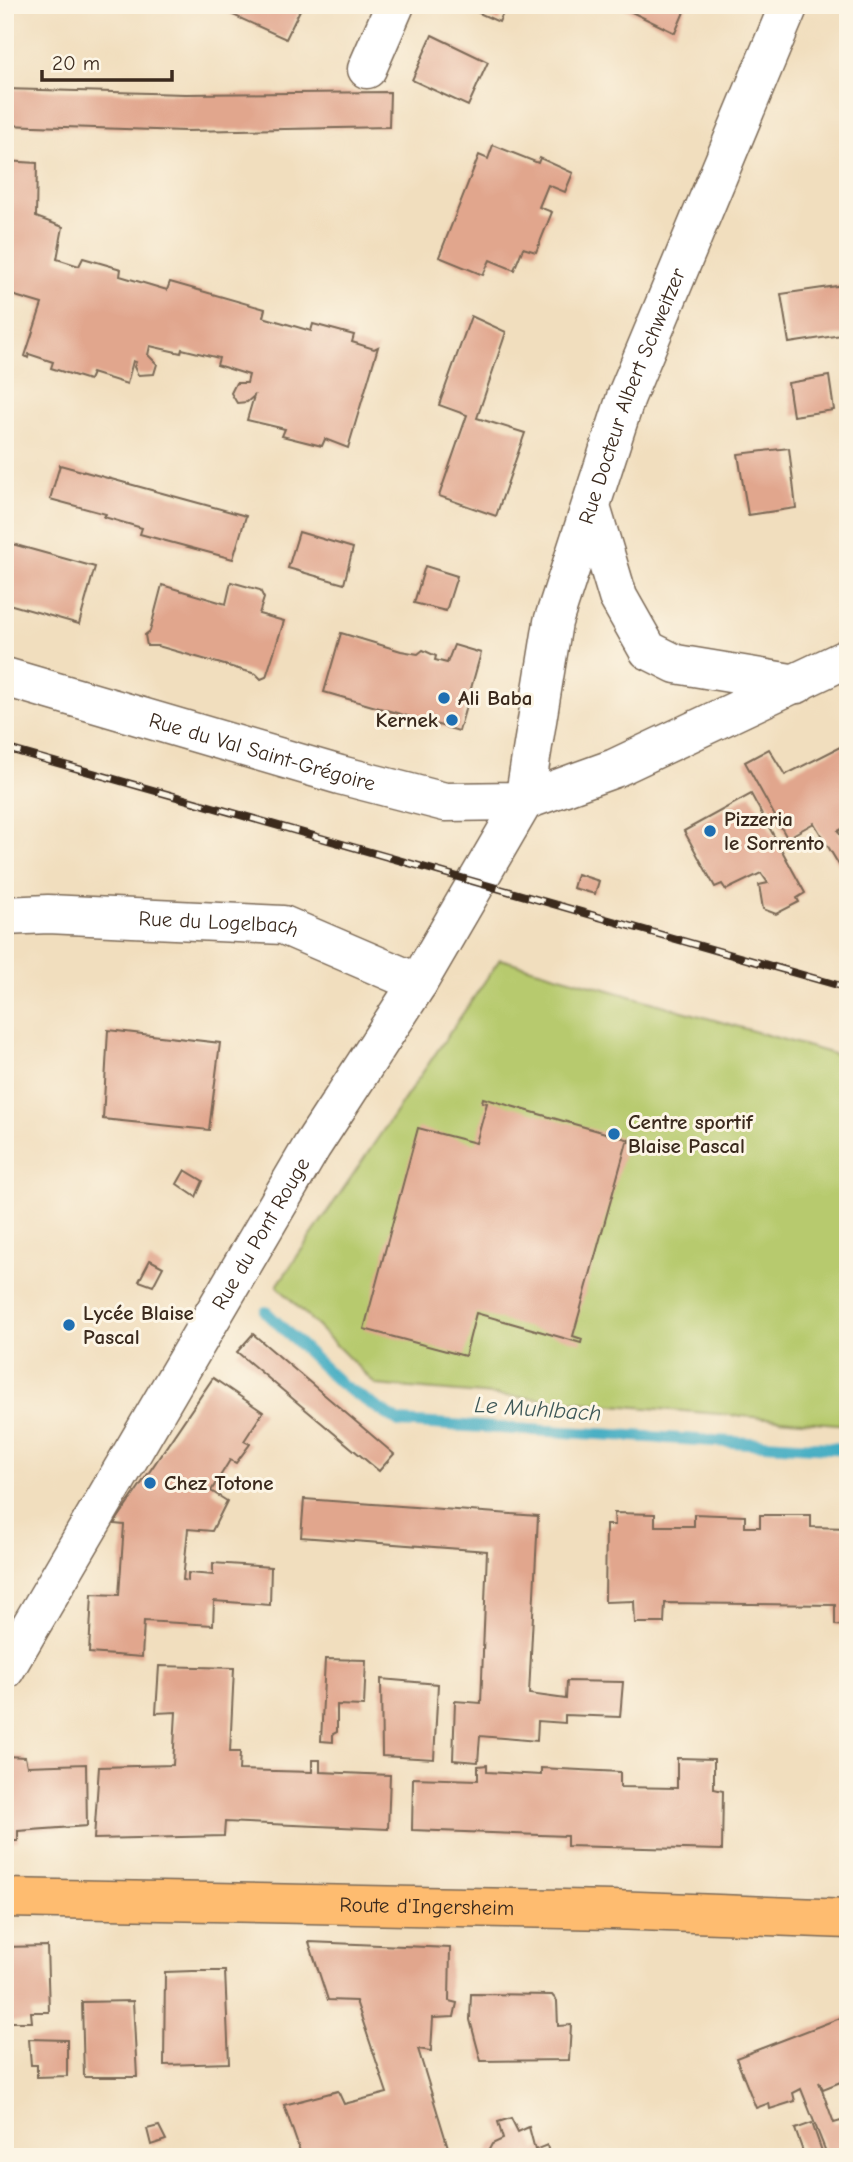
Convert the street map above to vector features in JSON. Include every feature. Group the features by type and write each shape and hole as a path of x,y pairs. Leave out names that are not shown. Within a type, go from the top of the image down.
{"main road":[{"name":"Route d'Ingersheim","path":"5,1898 600,1910 848,1919"}],"street":[{"path":"367,69 395,5"},
{"name":"Rue Docteur Albert Schweitzer","path":"524,801 553,622 626,397 789,5"},
{"path":"591,507 618,597 648,650 676,664 797,684"},
{"path":"524,801 615,768 848,658"},
{"name":"Rue du Val Saint-Grégoire","path":"5,677 340,775 445,802 524,801"},
{"name":"Rue du Pont Rouge","path":"5,1670 312,1146 418,983 524,801"},
{"name":"Rue du Logelbach","path":"5,915 48,914 283,925 418,983"}],"green space":[{"name":"Centre sportif Blaise Pascal","path":"500,959 848,1058 848,1425 376,1385 277,1286"}],"building":[{"path":"211,5 295,5 301,8 286,39"},
{"path":"461,5 507,5 499,22"},
{"path":"617,5 687,5 675,33"},
{"path":"432,35 488,62 468,106 412,80"},
{"path":"5,89 185,94 390,92 389,127 185,131 5,125"},
{"path":"493,145 538,163 540,158 573,173 565,192 548,185 539,207 552,212 536,252 523,248 514,270 490,260 483,275 439,257 479,155 488,159"},
{"path":"5,161 37,163 36,217 63,227 57,259 79,266 83,258 121,269 120,276 167,290 170,282 265,309 263,317 311,331 313,324 354,335 352,342 374,349 378,347 348,448 325,439 322,446 282,436 285,429 247,420 254,396 247,402 237,403 231,393 236,383 247,383 249,375 217,365 219,358 182,349 181,353 150,346 148,355 157,364 154,374 138,375 134,367 136,362 133,361 127,384 92,373 89,380 51,368 53,362 29,354 28,358 25,356 42,304 5,293"},
{"path":"844,285 848,334 789,343 781,294"},
{"path":"471,316 506,332 477,418 525,433 496,516 439,496 467,415 439,405"},
{"path":"829,376 834,410 793,416 788,383"},
{"path":"789,448 796,508 748,515 738,454"},
{"path":"60,465 246,516 233,559 140,534 142,528 104,517 106,514 50,499"},
{"path":"299,532 353,548 344,584 288,568"},
{"path":"5,542 95,567 79,624 5,603"},
{"path":"425,566 457,576 446,611 414,603"},
{"path":"231,582 260,590 264,598 259,614 284,621 266,677 261,679 256,674 158,646 147,646 145,635 150,631 162,585 226,604"},
{"path":"341,633 401,651 418,654 423,650 436,656 435,660 447,663 454,645 481,653 459,731 324,692"},
{"path":"848,743 848,826 838,831 848,849 848,880 814,823 787,838 745,762 769,749 785,775"},
{"path":"751,794 805,893 797,898 799,902 776,914 763,909 759,885 768,883 761,873 726,890 722,884 715,887 684,831"},
{"path":"577,874 599,881 595,894 573,888"},
{"path":"108,1030 220,1043 209,1130 103,1119"},
{"path":"483,1098 637,1142 627,1142 573,1336 582,1339 581,1343 476,1313 465,1356 364,1329 418,1128 476,1143 487,1103 482,1102"},
{"path":"185,1170 203,1181 196,1197 177,1184"},
{"path":"150,1260 163,1267 153,1286 139,1281"},
{"path":"253,1334 394,1454 379,1471 237,1352"},
{"path":"213,1378 263,1412 244,1441 250,1444 236,1463 230,1460 211,1491 227,1501 212,1531 188,1529 183,1580 188,1581 188,1573 213,1575 213,1563 271,1567 270,1605 214,1601 213,1625 144,1621 142,1657 89,1653 92,1594 119,1595 124,1525 114,1524"},
{"path":"304,1499 538,1516 529,1694 566,1699 567,1681 623,1682 620,1717 565,1715 565,1723 538,1721 537,1741 480,1736 478,1762 453,1760 455,1701 481,1703 487,1551 301,1537"},
{"path":"614,1513 655,1514 655,1526 694,1526 694,1514 745,1516 745,1527 760,1527 760,1515 811,1515 811,1527 848,1528 848,1626 835,1625 835,1605 665,1603 664,1623 635,1623 634,1601 605,1602 606,1525 615,1525"},
{"path":"325,1659 366,1660 364,1706 337,1705 337,1732 333,1734 333,1742 321,1741"},
{"path":"159,1666 234,1668 230,1752 240,1752 239,1770 312,1772 312,1760 320,1760 320,1772 390,1775 388,1829 225,1822 224,1836 94,1839 99,1767 173,1765 176,1712 156,1713"},
{"path":"381,1679 438,1684 434,1759 382,1756"},
{"path":"5,1756 25,1757 27,1766 86,1764 87,1826 18,1831 18,1841 5,1841"},
{"path":"677,1758 714,1759 714,1789 723,1791 722,1850 567,1846 567,1836 412,1830 413,1778 478,1780 478,1766 487,1765 487,1772 541,1775 541,1768 620,1772 620,1787 677,1788"},
{"path":"309,1942 450,1948 449,2001 457,2003 454,2017 433,2018 431,2051 418,2049 451,2157 411,2157 410,2154 400,2157 302,2157 284,2105 338,2091 344,2104 387,2093 356,2001 328,2000"},
{"path":"47,1946 49,2012 31,2012 32,2022 5,2022 5,1947"},
{"path":"225,1971 229,2063 164,2065 165,1972"},
{"path":"471,1994 552,1995 557,2001 558,2026 571,2025 569,2060 481,2061 470,2020"},
{"path":"133,2001 137,2077 84,2077 82,2002"},
{"path":"848,2015 848,2079 823,2089 819,2082 834,2123 848,2119 848,2157 828,2157 801,2089 793,2093 795,2101 770,2109 769,2103 756,2108 736,2058"},
{"path":"29,2039 67,2040 67,2076 37,2077 37,2065 31,2065"},
{"path":"511,2118 518,2132 529,2127 535,2150 547,2145 550,2157 485,2157 492,2144 503,2139 498,2122"},
{"path":"812,2123 824,2157 805,2157 795,2129"},
{"path":"159,2126 166,2140 151,2145 147,2129"}],"waterway":[{"name":"Le Muhlbach","path":"266,1312 342,1385 399,1422 848,1449"}],"railway":[{"path":"5,748 848,988"}],"place":[{"name":"Ali Baba","path":"444,698"},
{"name":"Kernek","path":"452,720"},
{"name":"Pizzeria le Sorrento","path":"710,831"},
{"name":"Centre sportif Blaise Pascal","path":"614,1134"},
{"name":"Lycée Blaise Pascal","path":"69,1325"},
{"name":"Chez Totone","path":"150,1483"}]}
